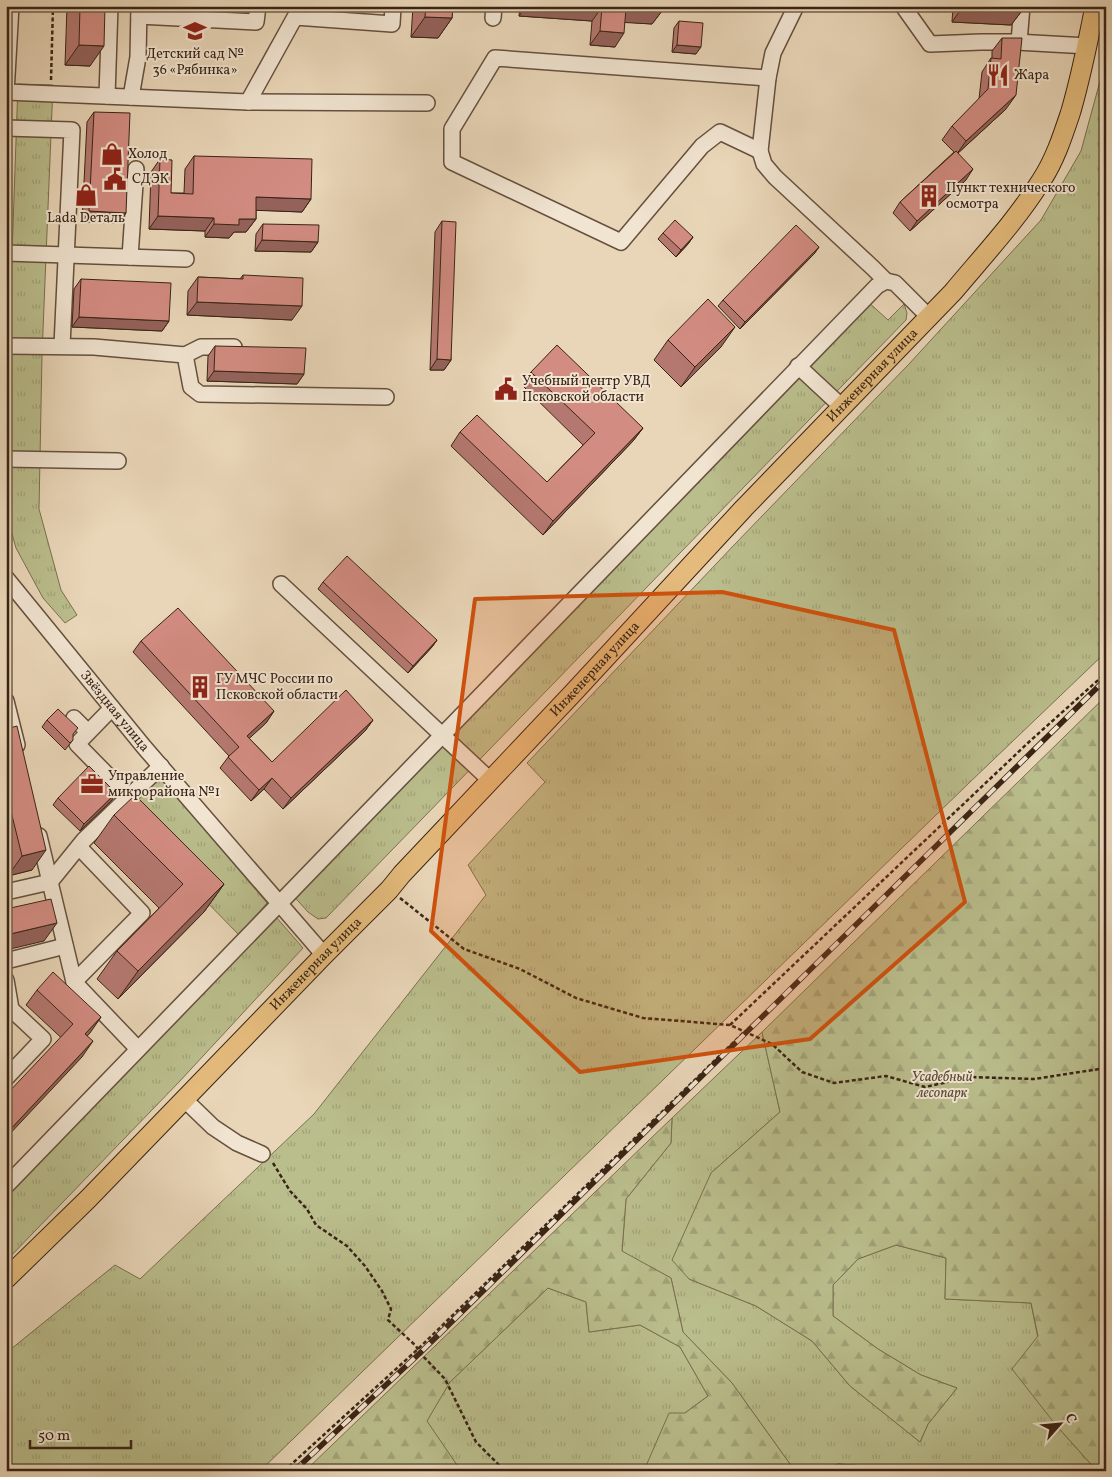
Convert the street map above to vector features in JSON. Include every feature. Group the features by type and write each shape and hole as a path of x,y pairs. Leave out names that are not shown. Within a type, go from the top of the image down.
{"main road":[{"name":"Инженерная улица","path":"6,1279 88,1199 324,955 390,890 402,874 744,508 953,292 1014,220 1042,180 1054,158 1080,81 1095,6"}],"street":[{"path":"11,6 6,93 248,102 427,103"},
{"path":"107,96 110,6"},
{"path":"131,98 138,57 139,11 256,22 258,6"},
{"path":"248,102 295,17 392,24 393,6"},
{"path":"796,6 773,53 768,78 760,151 764,164 775,177 886,282"},
{"path":"903,6 930,44 1019,42 1088,46"},
{"path":"1019,42 1022,6"},
{"path":"760,151 720,132 702,146 621,242 452,162 452,129 496,58 768,78"},
{"path":"6,128 72,130 62,346"},
{"path":"130,257 136,169"},
{"path":"6,253 186,259"},
{"path":"6,1186 877,286 886,282 895,283 928,316"},
{"path":"6,346 94,347 185,355 201,347 248,348"},
{"path":"185,355 191,387 200,394 386,397"},
{"path":"798,366 841,406"},
{"path":"6,459 118,462"},
{"name":"Звёздная улица","path":"6,578 112,708 324,955"},
{"path":"281,584 490,780"},
{"path":"6,701 20,758"},
{"path":"112,708 78,744 129,797"},
{"path":"74,718 88,732"},
{"path":"6,892 50,882 79,847 161,766"},
{"path":"36,825 74,982 138,1049"},
{"path":"74,982 142,913 79,847"},
{"path":"6,961 65,946"},
{"path":"6,980 11,1009 43,1038 6,1078"},
{"path":"185,1100 213,1127 237,1143 262,1154"}],"path":[{"path":"50,94 53,6"},
{"path":"730,1026 1030,741 1106,672"},
{"path":"390,890 464,949 520,969 576,998 643,1018 730,1026 772,1044 802,1072 834,1082 886,1076 925,1087 970,1076 1034,1080 1106,1068"},
{"path":"284,1471 418,1349 744,1032"},
{"path":"262,1154 275,1165 290,1191 307,1209 316,1225 347,1246 364,1266 382,1291 391,1309 388,1320 445,1379 476,1442 505,1471"}],"highlighted area":[{"path":"722,592 894,630 965,902 810,1039 580,1072 431,931 475,599"}],"green space":[{"path":"1106,59 1106,652 260,1471 6,1471 6,1353 115,1265 140,1279 314,1114 486,895 468,865 545,782 527,763 909,364 1041,220 1081,151"},
{"path":"18,84 53,85 42,355 39,509 61,590 77,615 65,623 43,598 16,548 6,513 6,426"},
{"path":"866,300 888,320 904,304 907,313 906,320 326,918 318,919 308,912 290,892"},
{"name":"Усадебный лесопарк","path":"1106,696 1106,1471 1097,1471 1055,1424 1012,1369 1038,1336 1031,1303 945,1299 946,1258 896,1245 858,1259 833,1285 833,1316 878,1349 921,1375 957,1388 928,1424 920,1442 850,1386 812,1341 756,1306 689,1279 672,1260 711,1173 780,1112 762,1032"},
{"path":"158,775 267,903 239,935 120,813"},
{"path":"276,917 303,948 179,1082 6,1261 6,1195"},
{"path":"762,1032 780,1112 711,1173 689,1279 756,1306 812,1341 850,1386 920,1442 928,1424 957,1388 921,1375 878,1349 833,1316 833,1285 858,1259 896,1245 946,1258 945,1299 1031,1303 1055,1424 1097,1471 883,1471 880,1467 838,1464 819,1471 795,1471 732,1383 683,1332 671,1278 622,1252 626,1199 671,1143 672,1118"},
{"path":"672,1118 671,1143 626,1199 622,1251 671,1278 683,1332 732,1383 795,1471 650,1471 646,1466 669,1413 685,1413 708,1396 680,1347 640,1325 589,1332 586,1302 548,1288 450,1382 427,1421 461,1471 305,1471"},
{"path":"548,1288 586,1302 589,1332 640,1325 680,1347 708,1396 685,1413 646,1466 650,1471 461,1471 426,1421 450,1382"},
{"path":"838,1464 880,1467 883,1471 819,1471"}],"building":[{"path":"80,6 105,6 104,46 79,45"},
{"path":"426,6 453,6 452,18 425,17"},
{"path":"589,6 662,6 662,11 626,8 624,33 600,31 602,7"},
{"path":"962,6 1021,6 1021,12 962,8"},
{"path":"679,21 703,23 701,47 677,45"},
{"path":"1002,38 1022,38 1016,95 966,141 952,126 988,89 991,58 1001,59"},
{"path":"94,112 130,113 126,213 89,211"},
{"name":"Пункт технического осмотра","path":"956,151 973,169 917,221 900,202"},
{"path":"194,156 312,159 311,199 256,197 256,219 239,219 239,225 214,224 214,218 158,216 160,159 172,160 171,193 193,194"},
{"path":"675,220 693,237 681,250 663,233"},
{"path":"442,221 456,222 451,360 437,359"},
{"path":"263,224 319,225 318,242 262,240"},
{"path":"796,225 819,247 745,322 723,300"},
{"path":"243,275 303,278 302,306 197,302 198,277 243,279"},
{"path":"81,279 171,283 169,321 79,317"},
{"path":"708,299 735,327 695,367 668,340"},
{"path":"557,345 643,428 553,521 460,432 477,415 547,482 595,433 531,372"},
{"path":"215,346 306,348 304,374 214,371"},
{"path":"347,556 437,640 413,666 323,582"},
{"path":"178,608 274,711 247,736 272,762 346,690 373,720 291,798 272,778 259,790 228,757 239,747 141,641"},
{"path":"58,709 78,728 73,734 73,740 70,743 47,720"},
{"path":"17,726 46,850 22,856 6,791 6,729"},
{"path":"89,766 116,793 84,824 58,798"},
{"path":"135,795 224,884 138,971 117,951 183,884 114,815"},
{"path":"51,899 57,923 6,935 6,909"},
{"path":"53,972 101,1017 85,1034 93,1041 6,1134 6,1095 73,1024 37,990"}],"railway":[{"path":"294,1471 420,1353 1106,679"}],"place":[{"name":"Детский сад № 36 «Рябинка»","path":"195,31"},
{"name":"Жара","path":"998,75"},
{"name":"Холод","path":"112,154"},
{"name":"СДЭК","path":"115,179"},
{"name":"Lada Dеталь","path":"86,195"},
{"name":"Пункт технического осмотра","path":"929,196"},
{"name":"Учебный центр УВД Псковской области","path":"506,389"},
{"name":"ГУ МЧС России по Псковской области","path":"200,687"},
{"name":"Управление микрорайона №1","path":"92,784"}]}
